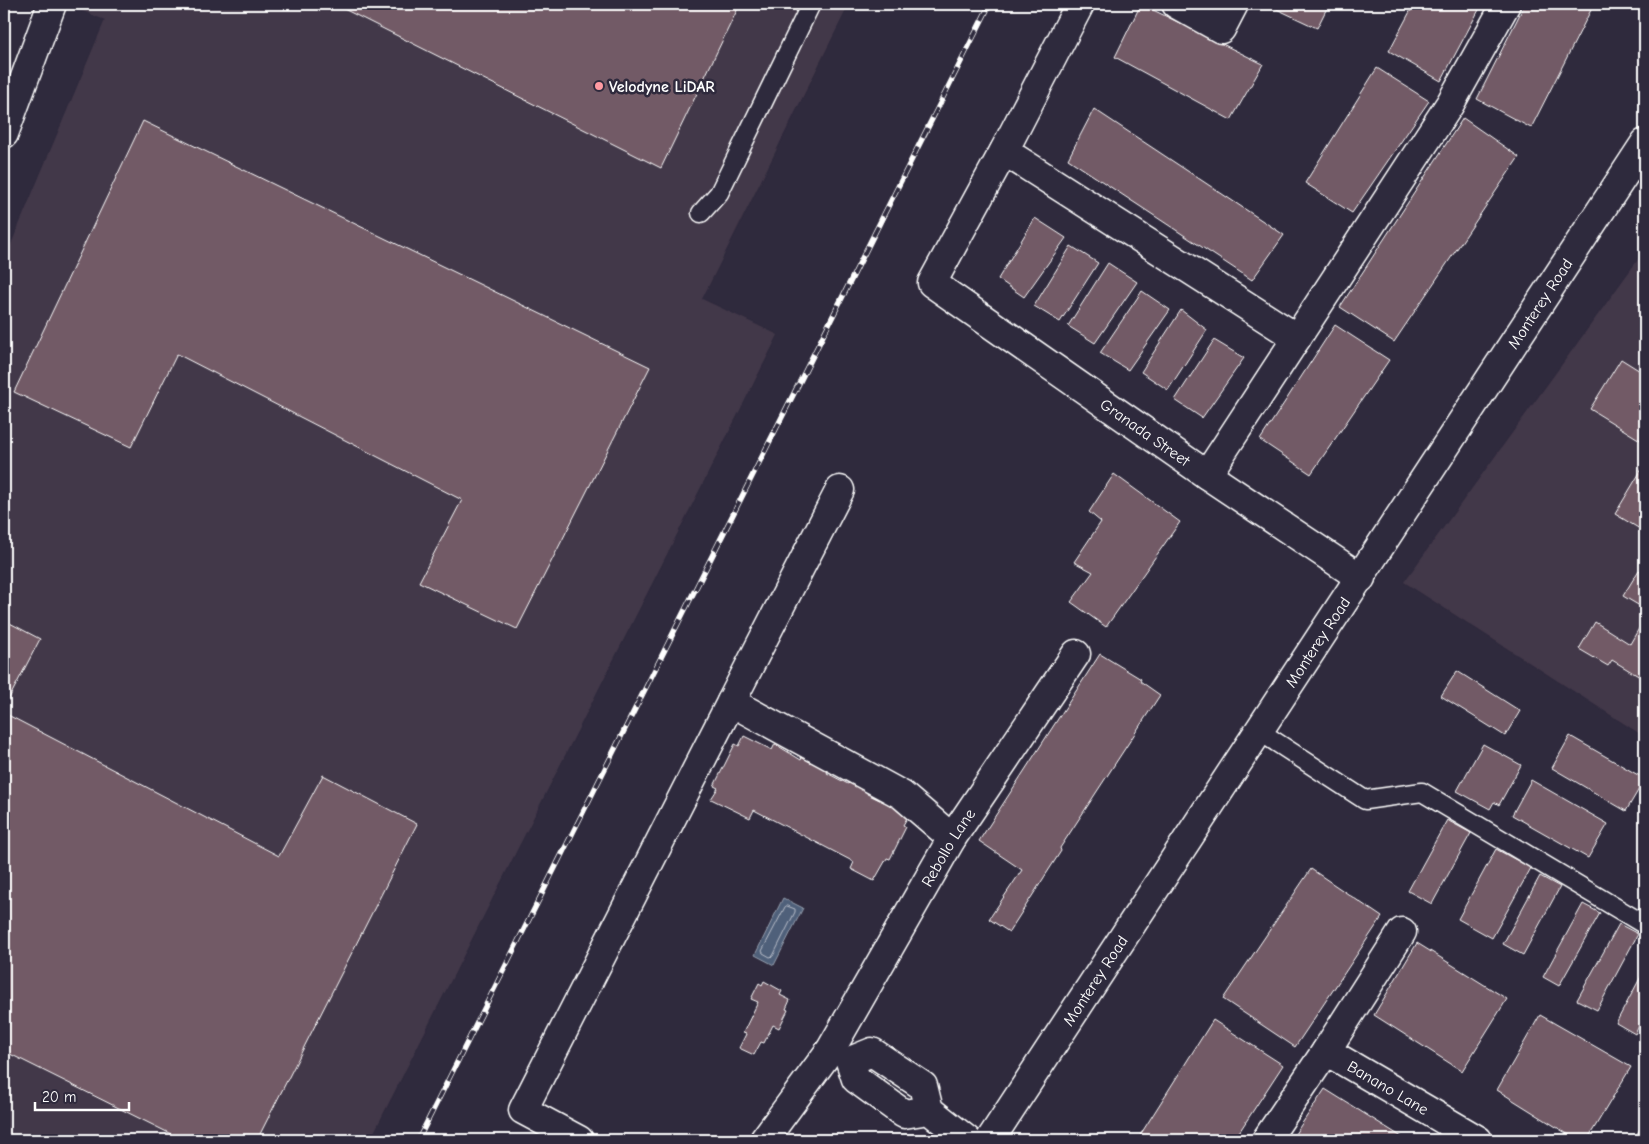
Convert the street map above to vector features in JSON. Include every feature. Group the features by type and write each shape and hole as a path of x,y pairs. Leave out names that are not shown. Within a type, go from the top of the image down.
{"street":[{"path":"4,134 52,4"},
{"path":"1080,4 1004,150 1297,338"},
{"path":"1176,4 1221,29 1234,4"},
{"path":"1207,475 1450,104 1506,4"},
{"name":"Monterey Road","path":"990,1140 1645,143"},
{"name":"Granada Street","path":"1004,150 932,283 1207,475 1361,578"},
{"path":"579,1140 523,1110 840,490"},
{"name":"Rebollo Lane","path":"764,1140 841,1055 952,838 1076,654"},
{"path":"731,702 902,795 952,838"},
{"path":"1266,1140 1326,1051 1402,932"},
{"name":"Banano Lane","path":"1326,1051 1468,1138"},
{"path":"841,1055 872,1052 923,1086 929,1110 967,1140"}],"lane":[{"path":"701,213 719,193 811,4"},
{"path":"1259,731 1365,800 1422,792 1645,925"}],"shaded area":[{"path":"65,4 849,4 702,299 778,335 370,1140 4,1140 4,261 105,20"},
{"path":"1645,250 1645,737 1404,582"}],"water":[{"path":"783,898 803,908 774,965 755,955"}],"building":[{"name":"Velodyne LiDAR","path":"334,4 740,4 661,168"},
{"path":"1141,4 1263,64 1231,120 1115,57"},
{"path":"1266,4 1329,4 1317,28"},
{"path":"1414,4 1482,4 1441,81 1389,51"},
{"path":"1525,4 1594,4 1531,128 1477,99"},
{"path":"1377,68 1429,101 1352,213 1305,183"},
{"path":"1094,109 1284,235 1252,280 1068,159"},
{"path":"1463,118 1519,157 1394,342 1340,307"},
{"path":"143,121 650,367 517,629 419,582 462,500 177,354 131,447 14,392"},
{"path":"1035,218 1066,238 1024,297 998,279"},
{"path":"1071,246 1098,263 1060,322 1034,306"},
{"path":"1108,263 1137,282 1095,343 1068,326"},
{"path":"1142,291 1170,310 1128,370 1100,353"},
{"path":"1181,310 1207,330 1168,390 1141,372"},
{"path":"1335,325 1389,360 1311,474 1260,440"},
{"path":"1214,340 1244,358 1202,418 1175,400"},
{"path":"1621,359 1645,374 1645,443 1590,409"},
{"path":"1645,464 1645,532 1615,514"},
{"path":"1114,474 1180,522 1106,627 1071,602 1093,572 1074,562 1101,522 1089,512"},
{"path":"1639,570 1645,574 1645,609 1623,596"},
{"path":"1645,618 1645,680 1612,660 1608,666 1579,649 1595,622 1630,644"},
{"path":"4,620 40,639 4,708"},
{"path":"1100,654 1141,679 1140,681 1160,695 1060,848 1061,851 1009,932 989,919 1022,870 979,841"},
{"path":"1457,671 1520,711 1505,736 1441,696"},
{"path":"4,713 279,856 323,775 417,824 257,1140 183,1140 4,1051"},
{"path":"744,736 772,750 775,744 801,760 802,757 828,771 827,773 848,784 850,782 868,792 867,794 884,802 885,800 910,813 903,825 906,827 890,859 887,858 874,881 851,869 854,862 754,810 750,818 711,799 718,788 714,786 735,744 739,746"},
{"path":"1570,736 1645,779 1626,811 1552,768"},
{"path":"1483,744 1521,765 1499,805 1494,802 1490,809 1457,791"},
{"path":"1531,780 1608,824 1588,858 1512,815"},
{"path":"1447,820 1471,833 1432,904 1408,891"},
{"path":"1496,849 1531,868 1492,938 1458,919"},
{"path":"1311,869 1382,917 1295,1047 1223,999"},
{"path":"1540,876 1560,887 1523,955 1503,944"},
{"path":"1583,904 1600,913 1559,986 1543,977"},
{"path":"1619,924 1638,934 1597,1010 1577,1000"},
{"path":"1417,943 1507,999 1462,1071 1374,1015"},
{"path":"1645,969 1645,1014 1635,1034 1616,1023"},
{"path":"764,981 782,991 780,995 790,1000 786,1009 788,1010 779,1028 773,1025 764,1043 761,1042 754,1055 739,1048 746,1034 743,1033 758,1002 751,999 759,983 762,985"},
{"path":"1540,1015 1631,1067 1587,1140 1577,1140 1497,1090"},
{"path":"1213,1020 1283,1065 1234,1140 1137,1140"},
{"path":"1325,1089 1405,1139 1291,1140"},
{"path":"1645,1120 1645,1140 1634,1140"}],"railway":[{"path":"418,1140 990,4"}],"place":[{"name":"Velodyne LiDAR","path":"599,86"}]}
